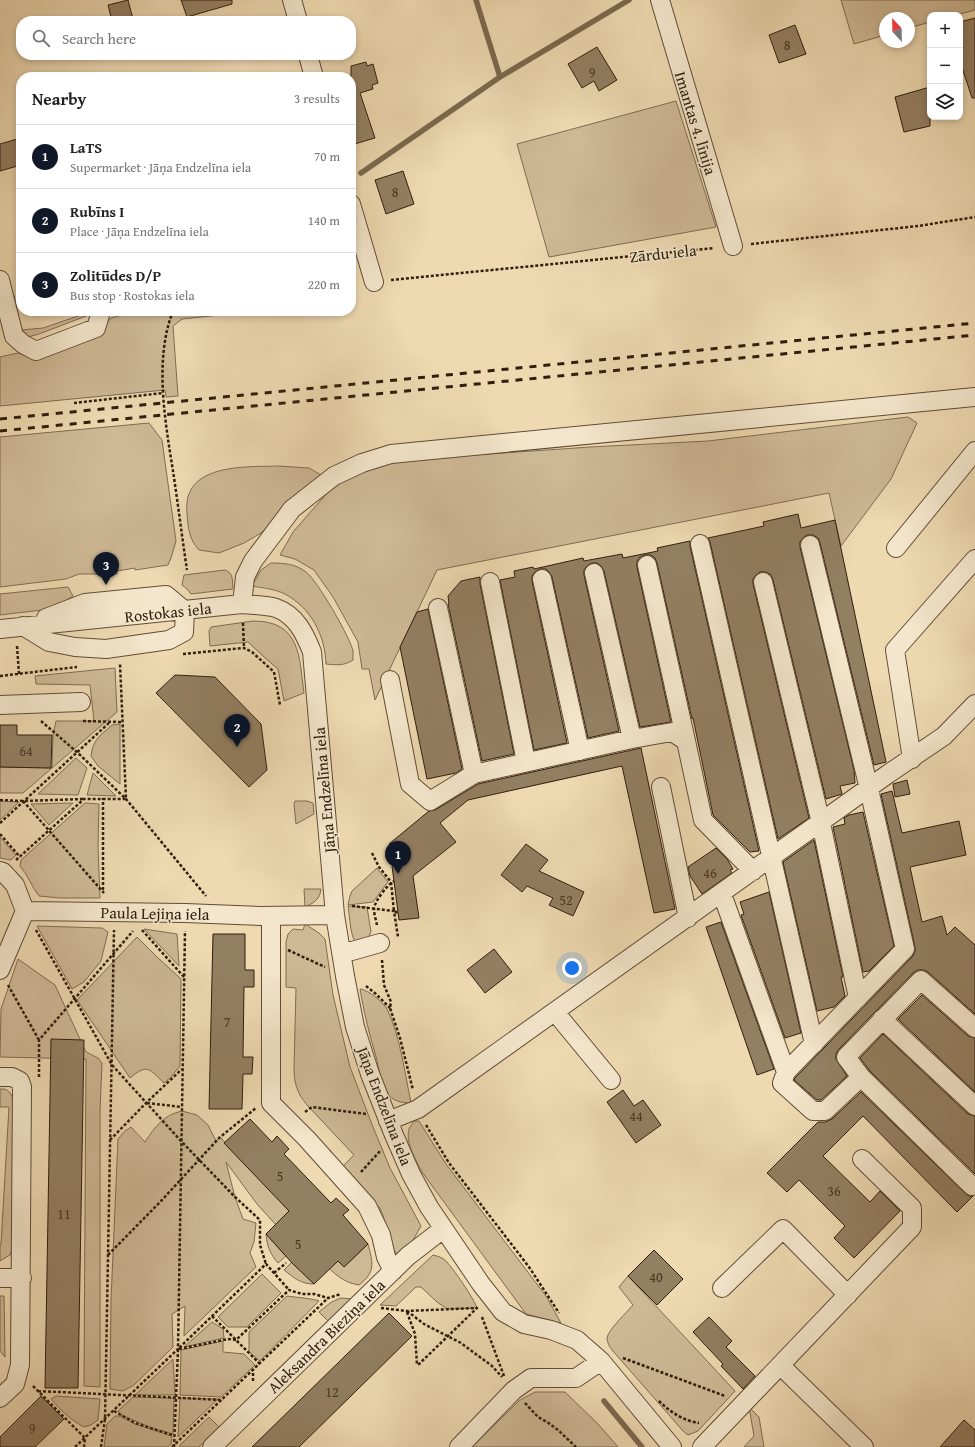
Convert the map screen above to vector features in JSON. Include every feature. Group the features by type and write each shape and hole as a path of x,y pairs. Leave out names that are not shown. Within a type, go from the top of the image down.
{"street":[{"path":"292,0 297,16"},
{"name":"Imantas 4. līnija","path":"660,0 733,246"},
{"path":"309,60 313,72"},
{"path":"356,221 374,282"},
{"path":"0,280 14,336 36,351 96,328 100,316"},
{"path":"242,604 245,577 253,561 292,509 334,476 362,463 391,454 975,397"},
{"path":"896,548 975,451"},
{"path":"700,544 814,1044"},
{"path":"810,545 869,789 905,949 786,1072 782,1083 813,1111 825,1111 861,1077"},
{"path":"912,759 895,650 975,559"},
{"path":"647,565 703,820 753,872"},
{"path":"594,573 632,739"},
{"path":"542,579 580,751"},
{"path":"490,582 526,762"},
{"path":"763,582 822,823 858,998"},
{"name":"Rostokas iela","path":"0,629 242,604 276,608 289,616 299,624 306,636 312,652"},
{"path":"438,608 474,774"},
{"path":"23,626 49,642 75,647 106,649 169,640 184,632 185,611"},
{"name":"Jāņa Endzelīna iela","path":"312,652 335,915 345,976 355,1027 370,1074 411,1174 443,1229 503,1312 524,1324 551,1330 577,1340 601,1361 672,1447"},
{"path":"390,680 410,784 430,801 474,774 632,739 672,732 686,741"},
{"path":"0,705 81,702"},
{"path":"391,1128 822,823 888,774 944,736 975,704"},
{"path":"661,787 688,918"},
{"path":"2,975 25,911 15,885 3,872 6,868"},
{"path":"722,894 786,1072"},
{"name":"Paula Lejiņa iela","path":"25,911 185,913 270,916 335,915"},
{"path":"270,916 271,1103 367,1206 380,1235 386,1257 393,1271"},
{"path":"341,951 352,951 380,943"},
{"path":"972,1186 861,1077 846,1057 921,980 975,1028"},
{"path":"555,1012 612,1080"},
{"path":"882,1019 975,1106"},
{"path":"0,1077 16,1079 20,1081 22,1087 22,1278 20,1365 15,1384 0,1398"},
{"path":"702,1447 912,1227 912,1208 862,1159"},
{"name":"Aleksandra Bieziņa iela","path":"212,1447 408,1256 443,1229"},
{"path":"722,1288 783,1229 848,1295"},
{"path":"0,1278 22,1278"},
{"path":"458,1447 514,1390 531,1378 576,1378 601,1361"},
{"path":"780,1365 864,1447"}],"path":[{"name":"Zārdu iela","path":"374,282 918,226 975,217"},
{"path":"171,316 167,326 163,393 166,427 187,570"},
{"path":"74,403 163,393"},
{"path":"242,604 244,648"},
{"path":"17,645 18,674"},
{"path":"178,655 244,648 252,652 274,672 280,705"},
{"path":"115,662 120,662 126,799"},
{"path":"0,676 81,667"},
{"path":"26,704 42,723 78,753 126,799 206,897"},
{"path":"0,823 110,722"},
{"path":"103,798 103,891"},
{"path":"6,868 84,799"},
{"path":"0,800 126,799"},
{"path":"23,801 103,891 114,912 105,1419 101,1447"},
{"path":"0,834 20,856"},
{"path":"372,853 379,867 390,882 394,912 398,913"},
{"path":"380,943 374,908 376,901 390,882 394,881"},
{"path":"173,1446 175,1436 178,1349 185,913"},
{"path":"39,1040 138,926"},
{"path":"138,926 184,977"},
{"path":"138,926 146,927"},
{"path":"36,930 112,1065 199,1159 260,1220 260,1245 266,1264 289,1290 302,1294 314,1294 328,1298"},
{"path":"271,944 362,984 376,994 390,1008"},
{"path":"2,975 39,1040 39,1079"},
{"path":"110,1141 182,1068"},
{"path":"146,1103 182,1107"},
{"path":"290,1122 312,1106 365,1114 391,1128 349,1186"},
{"path":"108,1255 219,1138 258,1107"},
{"path":"274,1273 286,1263"},
{"path":"76,1446 266,1264"},
{"path":"236,1340 289,1290"},
{"path":"173,1446 223,1400 328,1298 348,1292"},
{"path":"374,1307 407,1311 477,1308"},
{"path":"407,1311 424,1324 461,1343 492,1366 506,1382 481,1314 477,1308"},
{"path":"407,1311 415,1334 417,1366 477,1308"},
{"path":"212,1316 260,1364"},
{"path":"178,1349 228,1339 236,1340"},
{"path":"623,1361 619,1356 743,1403"},
{"path":"20,1365 33,1387 85,1438"},
{"path":"33,1387 34,1379"},
{"path":"514,1390 538,1417 558,1430 576,1447"},
{"path":"38,1391 223,1400"},
{"path":"657,1398 674,1413 685,1420 698,1423 708,1423 717,1430"},
{"path":"114,1411 135,1423 175,1436"},
{"path":"76,1446 84,1447 85,1438"}],"shaded area":[{"path":"841,0 975,0 975,10 963,13 927,12 927,23 915,26 915,12 879,12 879,37 854,44"},
{"path":"676,101 716,227 549,257 517,144"},
{"path":"14,295 16,316 18,316 21,330 43,328 78,316 86,316 28,337 19,334 10,296"},
{"path":"118,316 211,316 182,319 173,326 178,396 166,397 165,390 0,406 0,357 18,353 31,358 100,331 111,318"},
{"path":"908,417 917,423 891,479 841,546 829,493 437,570 375,700 369,669 362,669 358,642 333,597 314,570 295,559 280,555 293,532 328,492 352,475 388,461 590,447 708,441"},
{"path":"149,423 162,440 176,541 168,565 117,571 117,574 79,574 66,579 0,587 0,437"},
{"path":"279,466 309,468 321,475 261,533 244,543 219,553 199,550 193,542 190,533 187,513 188,497 194,485 205,476 218,471 234,468"},
{"path":"271,563 294,566 302,569 311,577 325,597 346,634 353,651 353,660 337,665 326,664 323,643 315,623 302,607 281,592 252,586 261,570"},
{"path":"225,570 231,575 233,589 191,594 182,585 184,575"},
{"path":"68,587 73,596 51,609 0,615 0,594"},
{"path":"253,621 269,623 281,627 289,634 295,644 298,654 304,693 284,701 278,669 248,642 210,646 209,631 211,627"},
{"path":"115,668 117,712 23,793 0,793 0,767 52,768 53,735 56,721 94,721 90,685 36,684 35,676"},
{"path":"120,724 120,784 98,766 91,756 93,746 98,738 112,725"},
{"path":"76,758 87,768 78,795 38,794"},
{"path":"93,773 116,796 87,795"},
{"path":"0,801 19,802 0,820"},
{"path":"295,801 307,801 313,803 314,814 296,824 294,804"},
{"path":"73,803 49,825 31,804"},
{"path":"85,803 99,804 98,846 100,898 59,898 39,896 20,866 21,860"},
{"path":"0,837 16,855 11,860 0,858"},
{"path":"377,868 388,882 373,902 348,905 352,891"},
{"path":"304,889 321,889 316,900 305,907"},
{"path":"348,906 367,907 371,932 368,938 356,943 351,931"},
{"path":"305,924 325,939 333,995 350,1067 390,1168 421,1226 412,1242 397,1255 393,1248 380,1208 341,1168 354,1155 307,1105 298,1092 295,1083 296,988 286,987 286,942 288,934 293,929 303,930"},
{"path":"37,926 102,928 108,932 101,961 84,982 72,989"},
{"path":"144,929 177,934 179,966"},
{"path":"137,937 181,979 180,1066 164,1083 151,1071 145,1069 136,1073 130,1078 77,1000"},
{"path":"18,959 55,985 86,1052 98,1058 102,1063 100,1111 100,1387 84,1386 86,1059 0,1057 1,1009"},
{"path":"360,989 375,997 382,1003 392,1019 399,1043 411,1103 394,1100 389,1096 385,1089 380,1077 377,1060 367,1025"},
{"path":"0,1089 7,1090 9,1092 15,1105 14,1241 10,1255 0,1261 9,1107 0,1107"},
{"path":"182,1111 197,1115 208,1125 216,1141 220,1137 295,1217 276,1225 257,1204 226,1162 235,1197 243,1219 256,1223 254,1242 250,1253 256,1267 184,1336 185,1306 172,1314 173,1347 134,1385 123,1391 110,1389 111,1300 118,1139 131,1127 145,1142 160,1122 170,1115"},
{"path":"414,1121 419,1121 446,1164 546,1296 561,1323 526,1314 422,1172 408,1140 409,1129"},
{"path":"266,1234 286,1256 278,1263 269,1250"},
{"path":"368,1244 372,1267 368,1276 359,1285 348,1282 339,1277 323,1262 331,1254 344,1267"},
{"path":"433,1255 442,1258 449,1264 467,1290 477,1308 447,1309 421,1287 416,1287 396,1306 380,1305"},
{"path":"292,1262 314,1284 301,1282 284,1270"},
{"path":"262,1274 281,1293 247,1327 228,1327 218,1317"},
{"path":"628,1276 735,1391 698,1431 688,1435 683,1431 609,1345 607,1338 611,1330 633,1305 619,1287"},
{"path":"0,1296 4,1296 5,1357 0,1351"},
{"path":"287,1296 319,1301 260,1361 249,1352 249,1332"},
{"path":"340,1298 354,1299 329,1322 319,1312 330,1303"},
{"path":"212,1322 223,1329 224,1338 184,1347"},
{"path":"223,1341 223,1352 244,1354 255,1365 221,1397 180,1395 181,1350"},
{"path":"173,1359 175,1395 135,1395"},
{"path":"535,1392 565,1392 599,1425 618,1447 472,1447 520,1400"},
{"path":"56,1396 100,1399 98,1420 91,1425 84,1427 80,1425 66,1415 51,1399"},
{"path":"133,1397 174,1398 173,1434 152,1428 121,1415 118,1411"},
{"path":"180,1398 218,1399 178,1437"},
{"path":"749,1407 759,1417 764,1447 744,1447 754,1436"},
{"path":"115,1416 120,1416 135,1424 172,1436 171,1444 168,1447 104,1447 107,1424"},
{"path":"209,1417 219,1427 199,1447 180,1447 180,1445"}],"building":[{"path":"128,0 132,16 111,16 108,5"},
{"path":"181,0 232,0 232,4 187,16"},
{"path":"975,18 975,98 972,98 963,70 963,21"},
{"path":"795,25 806,54 779,63 769,35"},
{"path":"597,47 617,80 599,91 594,81 582,88 568,64"},
{"path":"366,62 367,66 373,64 378,83 372,85 373,89 360,93 375,138 356,144 356,72 351,72 351,66"},
{"path":"927,88 927,120 930,120 930,126 904,132 895,97"},
{"path":"16,139 16,166 0,171 0,144"},
{"path":"403,171 414,204 386,214 375,180"},
{"path":"798,514 801,528 835,520 886,762 874,765 820,543 818,538 813,535 807,535 800,542 800,547 854,770 855,783 840,786 842,794 826,799 773,580 771,575 766,572 760,572 753,579 753,584 809,818 778,839 708,538 764,526 763,522"},
{"path":"690,541 759,851 750,852 713,815 693,718 692,719 657,563 655,558 651,555 640,557 637,561 637,567 671,722 640,727 604,571 597,563 592,563 584,570 584,575 619,731 588,738 552,577 546,569 540,569 532,576 532,581 567,743 534,750 500,580 515,577 514,571 533,567 534,569 583,558 584,561 622,554 623,558 658,551 657,548"},
{"path":"480,577 480,584 514,754 482,761 448,604 448,596 461,581"},
{"path":"428,609 462,769 456,773 427,779 400,647 417,612"},
{"path":"175,675 215,677 261,724 267,770 249,787 156,693"},
{"path":"0,725 17,725 17,735 52,735 51,768 0,767"},
{"path":"641,748 675,909 654,913 622,766 468,800 440,823 456,842 413,876 419,918 399,920 392,866 401,859 389,844 429,811 435,810 478,784"},
{"path":"907,780 910,794 895,797 893,784"},
{"path":"892,791 902,833 959,821 966,855 910,867 922,922 942,916 947,935 955,927 975,945 975,1014 928,972 918,970 913,973 838,1050 836,1059 847,1076 821,1100 817,1100 794,1080 795,1078 913,956 915,951 881,794"},
{"path":"863,812 894,946 869,971 863,972 833,827 845,824 844,818 849,815"},
{"path":"814,840 843,977 841,977 845,996 834,1007 817,1011 783,862"},
{"path":"526,844 548,860 539,871 584,892 573,916 549,905 553,898 527,886 522,892 501,875"},
{"path":"716,848 727,859 733,869 730,870 732,873 702,894 690,876 688,867"},
{"path":"769,892 801,1033 785,1038 741,915 744,914 740,902"},
{"path":"721,922 774,1069 757,1075 706,927"},
{"path":"213,934 245,934 245,970 254,970 254,987 244,987 243,1057 253,1057 252,1074 243,1074 242,1109 209,1109"},
{"path":"494,949 512,972 485,993 467,970"},
{"path":"922,995 968,1036 975,1038 975,1092 898,1019"},
{"path":"883,1034 968,1114 975,1116 975,1174 869,1070 860,1058"},
{"path":"51,1039 84,1040 78,1388 45,1388"},
{"path":"623,1090 634,1106 643,1100 661,1125 636,1143 607,1102"},
{"path":"861,1092 965,1193 969,1196 973,1196 957,1212 863,1116 823,1156 870,1202 880,1191 900,1211 854,1258 834,1238 845,1226 799,1180 787,1192 767,1173 818,1122 825,1122 832,1119"},
{"path":"250,1119 272,1142 277,1136 289,1149 284,1154 331,1203 336,1198 349,1210 343,1215 368,1244 344,1267 338,1261 314,1284 292,1263 266,1234 289,1211 224,1143"},
{"path":"654,1250 683,1279 657,1305 628,1276"},
{"path":"389,1313 412,1336 299,1447 252,1447"},
{"path":"709,1317 732,1341 726,1347 755,1376 743,1389 721,1366 723,1364 693,1332"},
{"path":"41,1396 64,1419 35,1447 0,1447 0,1437"},
{"path":"964,1420 975,1430 975,1447 940,1447"}],"waterway":[{"path":"476,0 500,77"},
{"path":"361,173 500,77 629,0"},
{"path":"604,1401 642,1447"}],"railway":[{"path":"0,419 975,323"},
{"path":"0,431 975,335"}],"place":[{"name":"Zolitūdes D/P","path":"106,585"},
{"name":"Rubīns I","path":"237,747"},
{"name":"LaTS","path":"398,874"}]}
